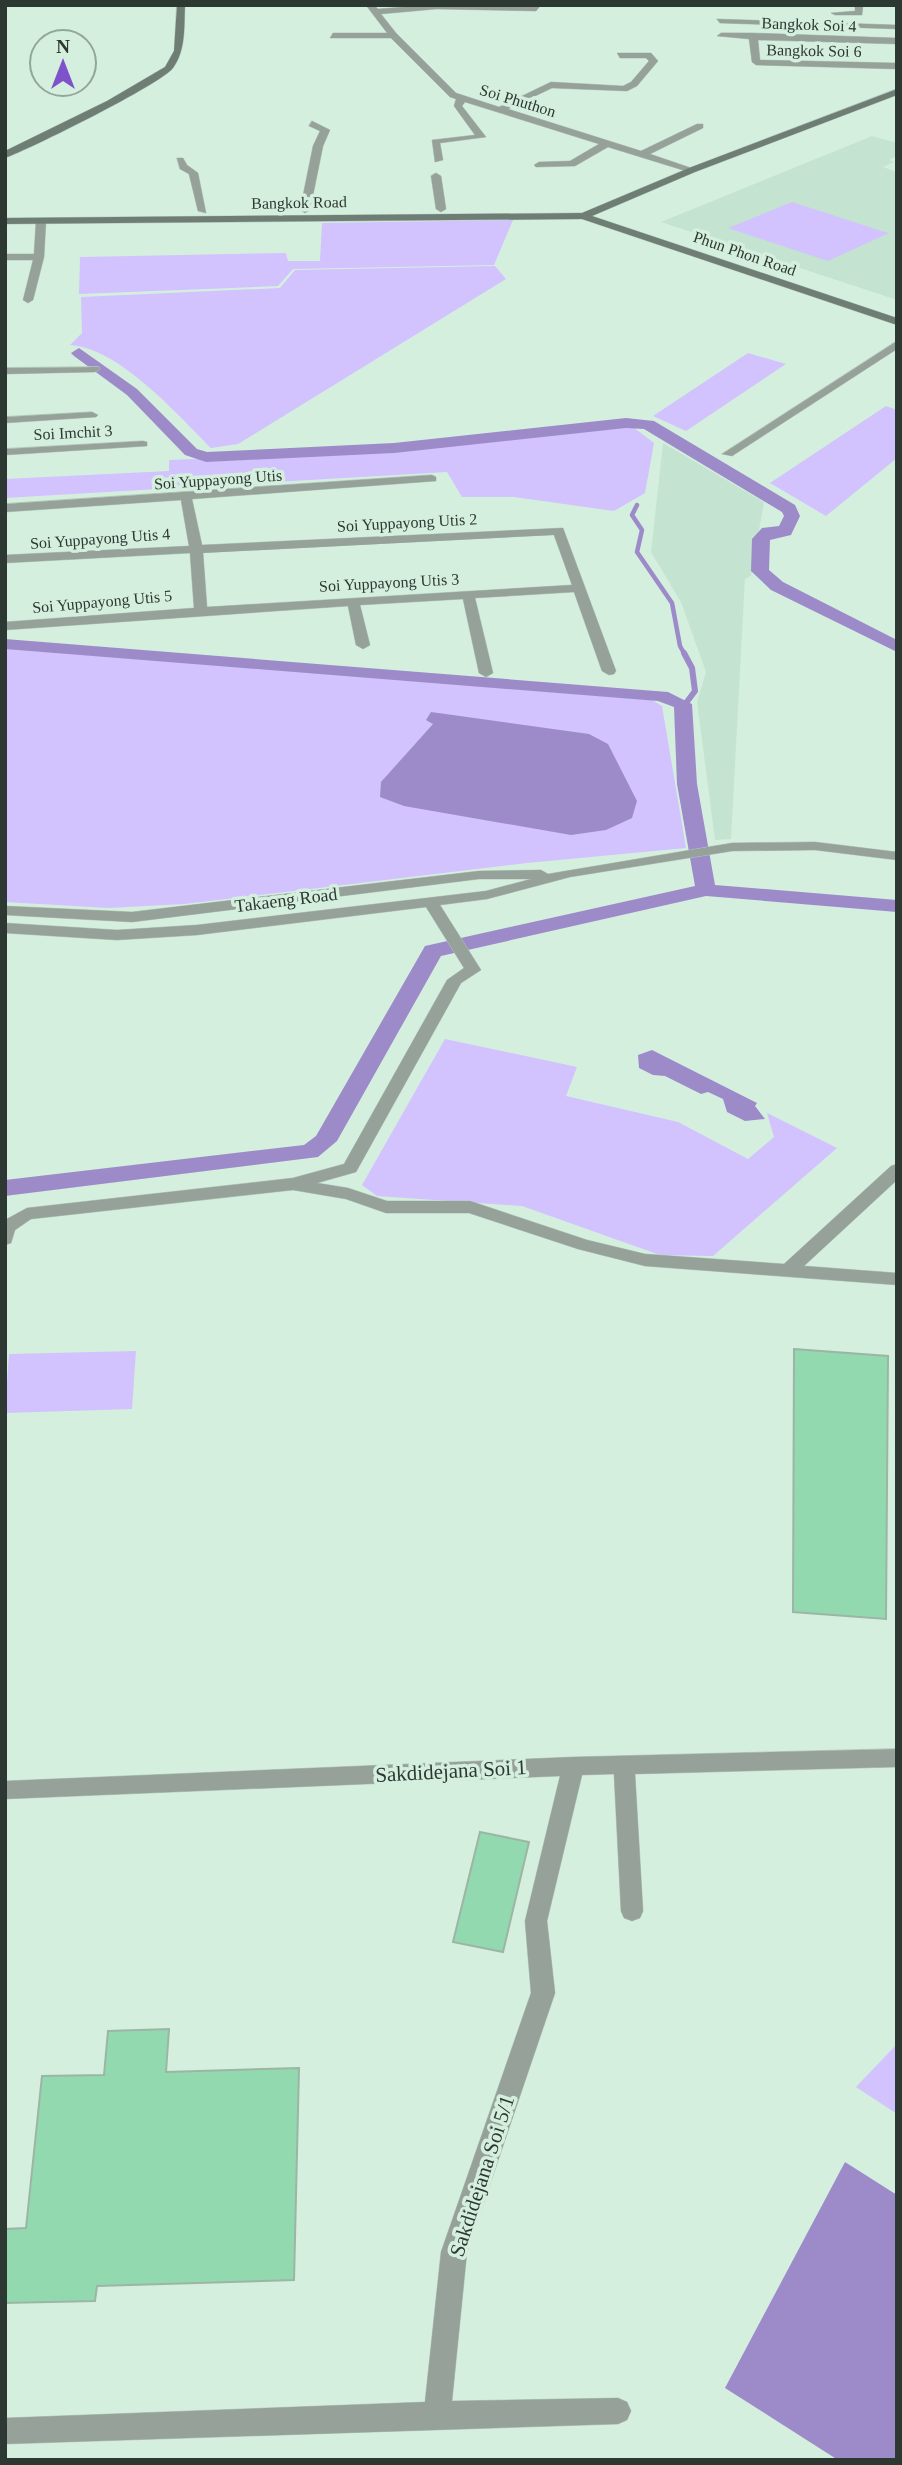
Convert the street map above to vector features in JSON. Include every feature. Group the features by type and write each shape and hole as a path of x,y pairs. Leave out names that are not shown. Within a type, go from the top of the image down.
{"main road":[{"path":"5,155 110,103 168,69 178,51 181,5"},
{"name":"Bangkok Road","path":"5,221 587,213 897,92"},
{"name":"Bangkok Road","path":"5,213 441,209 587,213"},
{"name":"Phun Phon Road","path":"587,213 645,225 897,310"},
{"name":"Phun Phon Road","path":"587,213 897,322"}],"street":[{"path":"373,8 536,9 537,5"},
{"path":"818,12 859,13 859,5"},
{"name":"Soi Phuthon","path":"373,8 393,35 453,95 692,170"},
{"path":"720,9 720,21 897,27"},
{"name":"Bangkok Soi 4","path":"720,21 721,36 897,41"},
{"path":"333,36 393,35"},
{"name":"Bangkok Soi 6","path":"753,36 756,62 896,65"},
{"path":"501,109 551,85 624,89 634,84 654,61 648,55 620,55"},
{"path":"438,160 435,142 438,140 481,137 458,106 459,101 465,99"},
{"path":"305,210 318,146 325,130 312,124"},
{"path":"642,154 700,126"},
{"path":"539,165 572,164 607,143"},
{"path":"180,160 183,167 193,173 202,211"},
{"path":"436,176 441,209"},
{"path":"28,300 40,257 41,221"},
{"path":"5,257 40,257"},
{"path":"728,454 897,345"},
{"path":"5,371 95,369"},
{"path":"5,420 92,415"},
{"name":"Soi Imchit 3","path":"5,452 143,444"},
{"name":"Soi Yuppayong Utis","path":"5,508 432,479"},
{"path":"186,497 196,548 201,611"},
{"name":"Soi Yuppayong Utis 2","path":"196,548 559,531 579,588"},
{"name":"Soi Yuppayong Utis 4","path":"5,559 196,548"},
{"path":"579,588 609,671"},
{"name":"Soi Yuppayong Utis 3","path":"201,611 579,588"},
{"path":"468,595 486,673"},
{"path":"353,601 363,645"},
{"name":"Soi Yuppayong Utis 5","path":"5,626 201,611"},
{"name":"Takaeng Road","path":"5,928 117,935 197,930 487,895 569,873 732,848 816,846 897,856"},
{"name":"Takaeng Road","path":"5,910 132,916 478,875 569,873"},
{"path":"5,1239 7,1227 27,1214 293,1184 350,1168 455,980 473,970 431,902"},
{"path":"789,1270 897,1170"},
{"path":"293,1184 348,1194 386,1207 470,1207 584,1245 645,1260 897,1279"},
{"name":"Sakdidejana Soi 1","path":"5,1790 573,1766 897,1758"},
{"path":"624,1765 632,1911"},
{"name":"Sakdidejana Soi 5/1","path":"437,2415 454,2252 543,1993 536,1921 573,1766"},
{"path":"5,2431 618,2411"}],"shaded area":[{"path":"872,136 897,143 897,156 889,160 894,162 883,167 897,172 897,300 661,222"},
{"path":"792,202 889,233 828,261 728,228"},
{"path":"513,220 494,265 293,269 278,286 79,294 80,257 286,253 288,261 320,261 322,223"},
{"path":"495,266 506,279 238,444 211,448 164,401 127,370 89,349 70,345 82,333 81,297 280,288 295,270"},
{"path":"748,353 786,364 686,431 653,416"},
{"path":"886,406 897,410 897,458 826,516 770,483"},
{"path":"633,427 654,443 645,493 614,511 514,497 462,497 447,472 5,498 5,479 169,471 169,460 394,451"},
{"path":"663,443 764,502 751,576 745,579 731,839 715,840 697,702 706,672 681,602 651,552"},
{"path":"5,648 652,700 662,706 686,848 527,863 184,904 109,908 5,902"},
{"path":"431,712 589,734 608,744 637,801 632,818 606,830 571,835 404,806 380,797 381,782 433,724 426,720"},
{"path":"445,1039 577,1067 566,1096 678,1122 748,1159 774,1137 767,1113 837,1148 713,1256 660,1255 522,1206 377,1196 362,1185"},
{"path":"652,1050 757,1103 755,1106 765,1119 745,1121 727,1112 723,1099 708,1092 701,1094 665,1076 653,1075 639,1068 638,1055"},
{"path":"136,1351 132,1409 5,1413 9,1354"},
{"path":"897,2044 897,2114 856,2087"},
{"path":"845,2162 897,2195 897,2460 838,2460 725,2388"}],"building":[{"path":"794,1349 888,1356 886,1619 793,1612"},
{"path":"480,1832 529,1842 503,1952 453,1942"},
{"path":"169,2029 166,2072 299,2068 294,2280 97,2286 95,2301 5,2303 5,2229 26,2228 42,2076 104,2075 108,2031"}],"waterway":[{"path":"79,353 132,392 191,452 206,457 394,448 626,423 648,424 789,509 792,516 785,531 768,532 761,539 760,571 777,586 897,647"},
{"path":"637,505 632,515 642,530 637,552 672,603 680,646 685,655"},
{"path":"5,644 661,696 683,704 687,739 687,784 706,890"},
{"path":"683,707 695,691 692,668 684,653"},
{"path":"5,1188 310,1152 325,1141 433,951 706,890"},
{"path":"706,890 897,906"}]}
